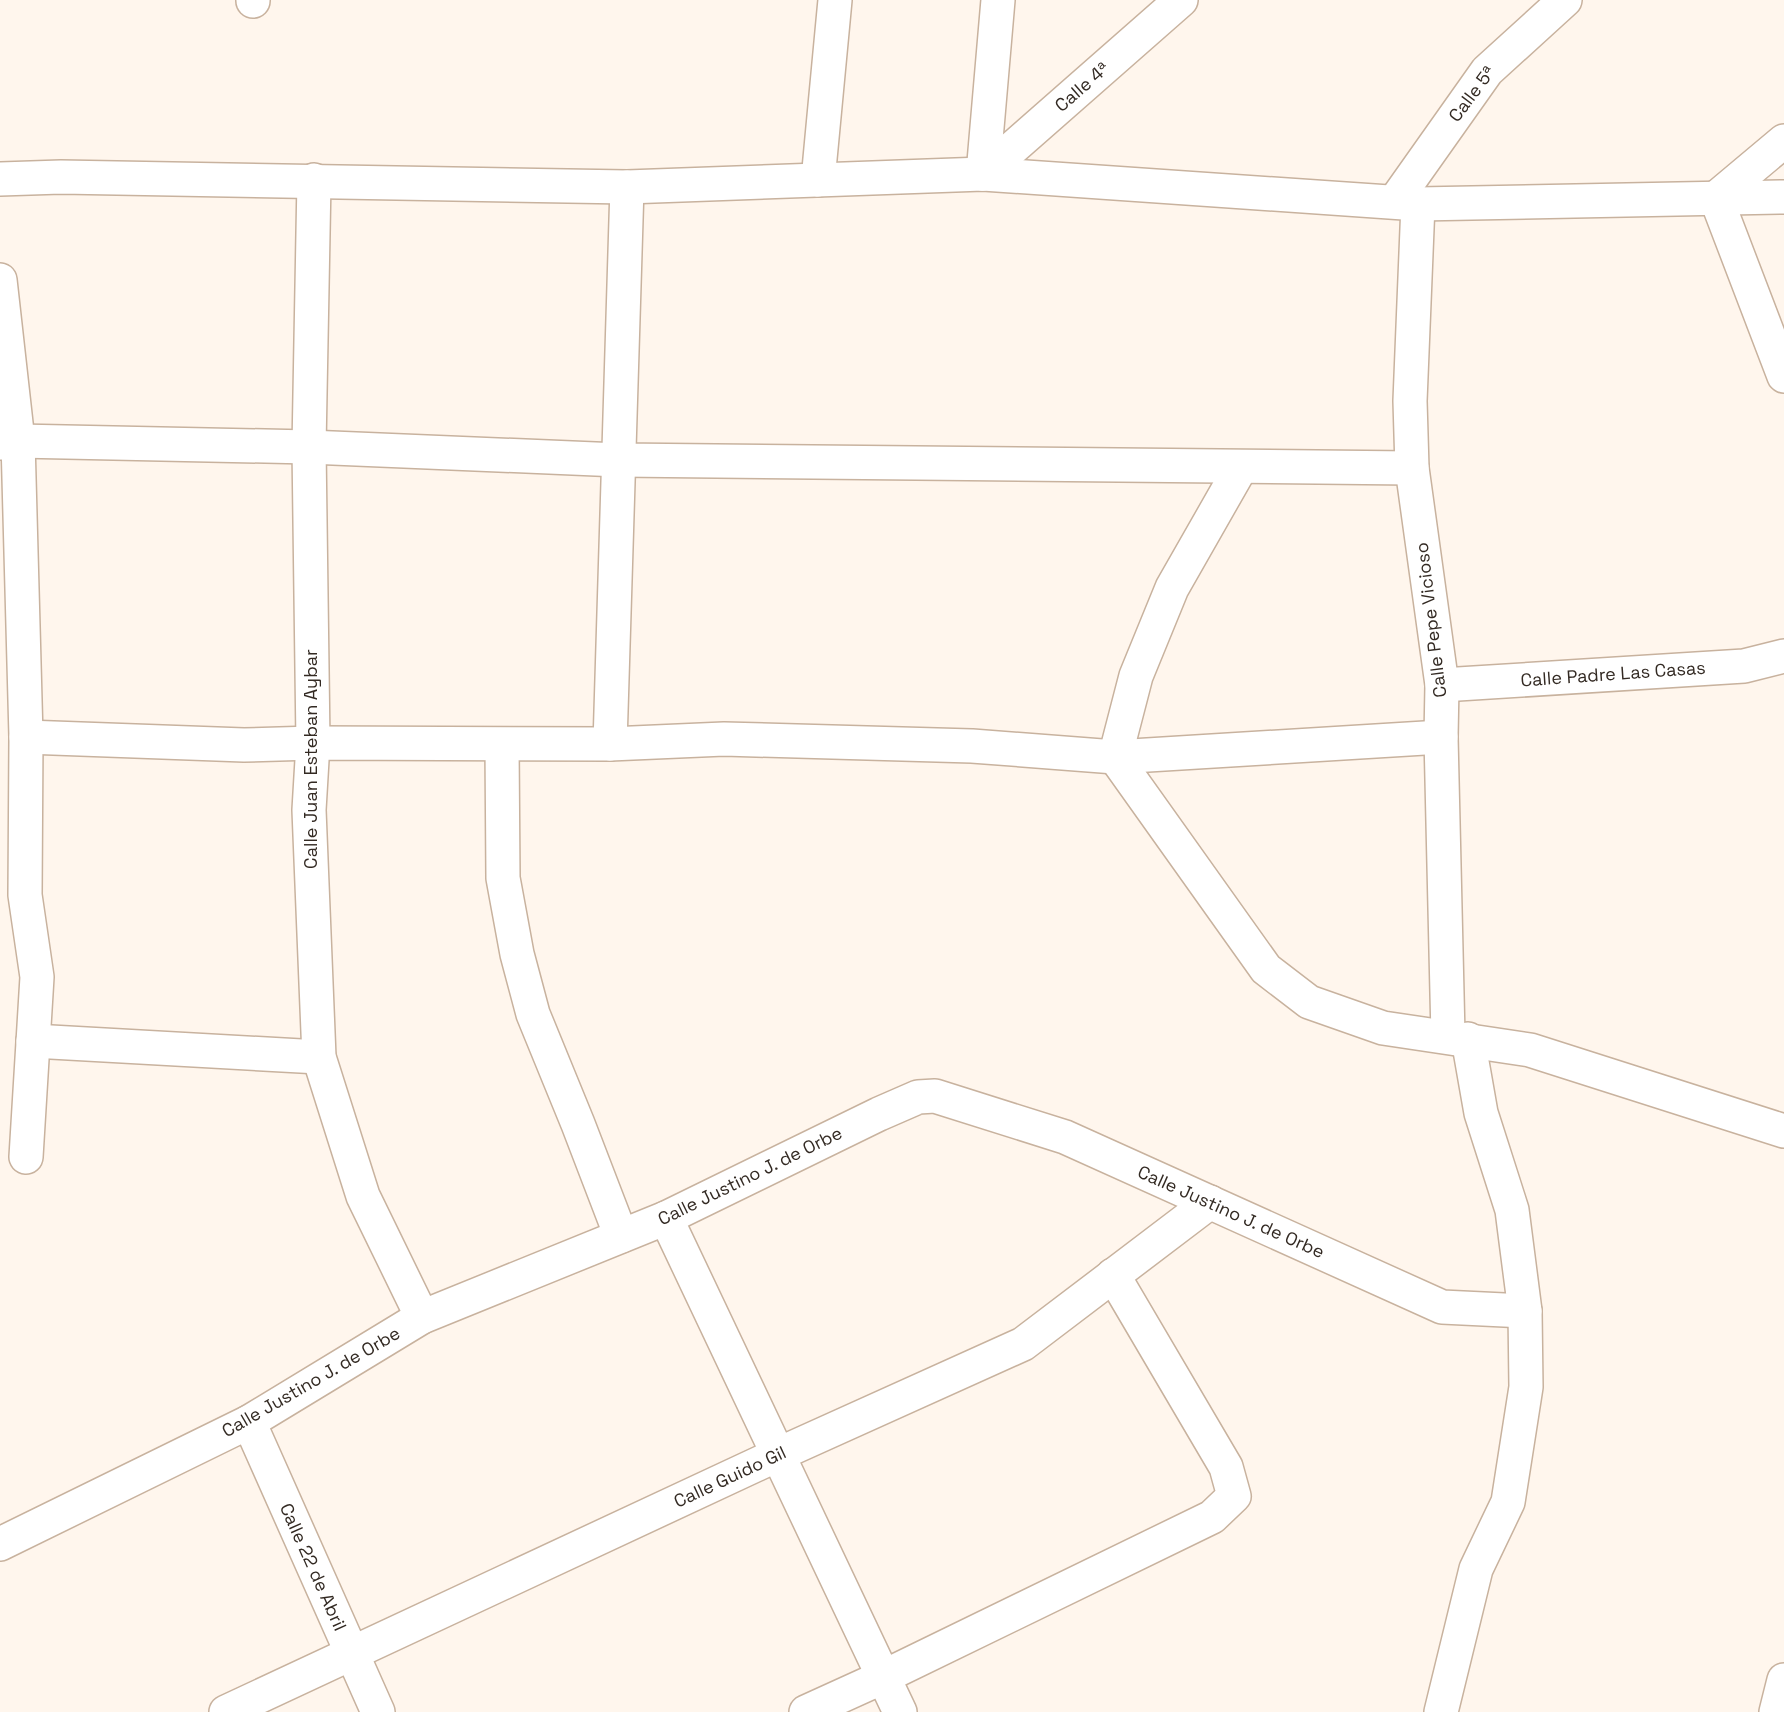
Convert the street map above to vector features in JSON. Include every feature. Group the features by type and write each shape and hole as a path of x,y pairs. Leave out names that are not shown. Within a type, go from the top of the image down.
{"street":[{"path":"818,180 835,0"},
{"path":"983,174 998,0"},
{"name":"Calle 4ª","path":"983,174 1181,0"},
{"name":"Calle 5ª","path":"1406,202 1487,71 1565,0"},
{"path":"1716,198 1784,141"},
{"path":"0,179 61,177 314,180 627,187 983,174 1406,202 1784,197"},
{"name":"Calle Juan Esteban Aybar","path":"314,180 309,447 313,743 309,810 319,1057 363,1196 422,1317"},
{"path":"610,744 627,187"},
{"path":"1716,198 1781,363"},
{"name":"Calle Pepe Vicioso","path":"1406,202 1412,468 1442,685 1441,737 1458,1038 1512,1210 1525,1311 1526,1387 1508,1502 1476,1569 1441,1712"},
{"path":"0,280 26,737 12,894 37,977 26,1157"},
{"path":"9,442 309,447 619,460 1412,468"},
{"path":"1241,467 1172,588 1136,676 1115,757 1266,969 1310,1002 1383,1028 1530,1050 1784,1131"},
{"name":"Calle Padre Las Casas","path":"1442,685 1744,666 1784,656"},
{"path":"26,737 244,745 313,743 610,744 724,739 972,746 1115,757 1325,742 1441,737"},
{"path":"502,745 503,878 517,954 533,1014 621,1236"},
{"path":"33,1041 319,1057"},
{"name":"Calle Justino J. de Orbe","path":"0,1544 249,1422 422,1317 666,1218 918,1097 935,1096 1065,1137 1442,1307 1525,1311"},
{"name":"Calle Guido Gil","path":"226,1712 779,1454 1023,1344 1210,1202"},
{"path":"666,1218 900,1712"},
{"path":"806,1712 1212,1517 1234,1496 1226,1467 1113,1275"},
{"name":"Calle 22 de Abril","path":"249,1422 378,1712"}]}
